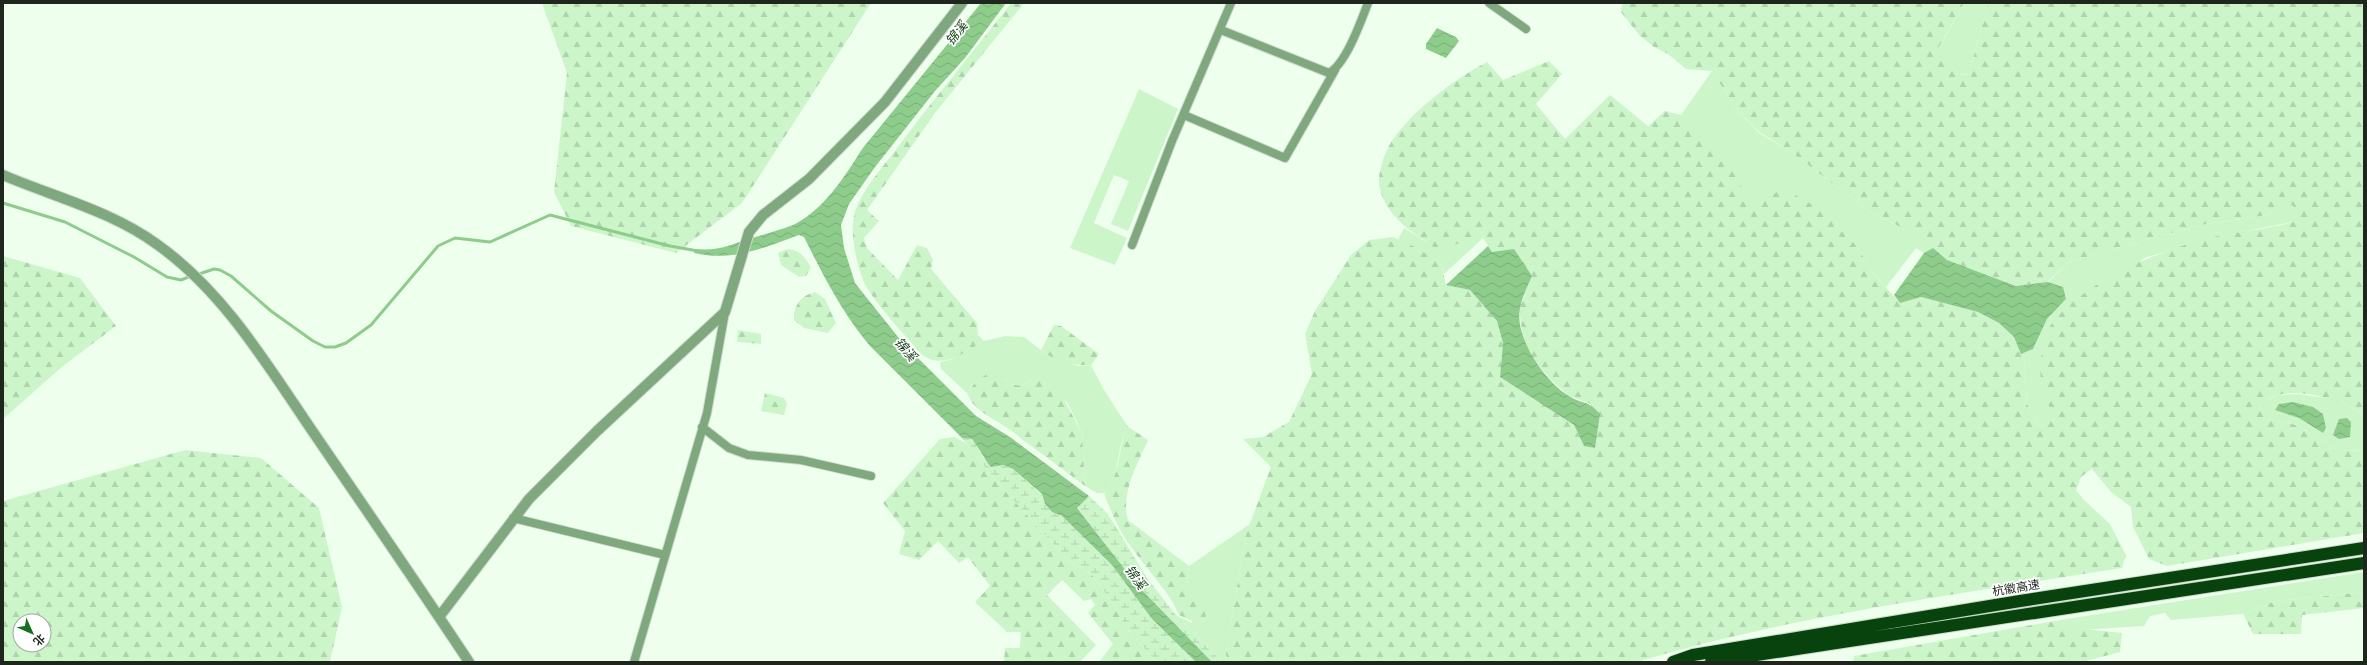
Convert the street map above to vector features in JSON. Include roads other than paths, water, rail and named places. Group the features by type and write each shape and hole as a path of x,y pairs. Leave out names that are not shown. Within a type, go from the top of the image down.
{"highway":[{"name":"杭徽高速","path":"1673,662 1692,656 2020,601 2364,548"},
{"path":"1711,662 2364,563"}],"street":[{"path":"634,662 702,428 725,312 749,232 763,214 809,179 885,102 962,3"},
{"path":"1132,245 1231,3"},
{"path":"1184,115 1286,158 1353,38 1368,3"},
{"path":"1489,3 1526,29"},
{"path":"1221,30 1329,73 1335,70"},
{"path":"3,175 109,218 158,244 220,302 255,347 469,662"},
{"path":"439,617 529,499 597,431 725,312"},
{"path":"702,428 729,448 748,455 801,460 871,476"},
{"path":"513,518 665,555"}],"water":[{"name":"锦溪","path":"981,3 1006,3 965,58 935,91 875,167 849,204 841,225 844,248 855,283 902,342 976,416 1010,437 1089,496 1077,508 1138,586 1212,662 1196,662 1152,619 1112,565 1062,516 1052,512 1045,504 1042,494 1013,469 1003,465 991,467 972,439 962,438 870,346 842,307 804,237 799,235 760,249 735,255 722,256 694,253 695,249 724,247 788,227 804,219 814,211 833,192 862,149"},
{"path":"1437,28 1456,37 1459,41 1446,58 1426,49 1426,44"},
{"path":"1488,246 1492,252 1514,249 1532,276 1520,308 1519,320 1522,332 1533,358 1550,380 1569,396 1592,406 1600,414 1595,448 1584,446 1574,425 1500,377 1503,343 1497,321 1470,290 1446,285"},
{"path":"1933,248 1947,260 2016,286 2048,282 2063,287 2066,299 2047,319 2033,349 2021,354 2014,337 1999,323 1978,312 1921,297 1900,303 1894,295 1924,253"},
{"path":"2293,402 2313,407 2323,414 2326,428 2323,433 2299,418 2275,410 2279,404"},
{"path":"2347,418 2351,422 2350,437 2339,439 2333,435 2339,419"}],"waterway":[{"path":"3,203 65,222 134,257 167,277 181,280 191,276"},
{"path":"196,275 214,269 220,270 231,276 271,311 313,341 325,347 335,347 346,343 371,325 438,246 455,238 490,242 550,215 670,246 698,251"}]}
